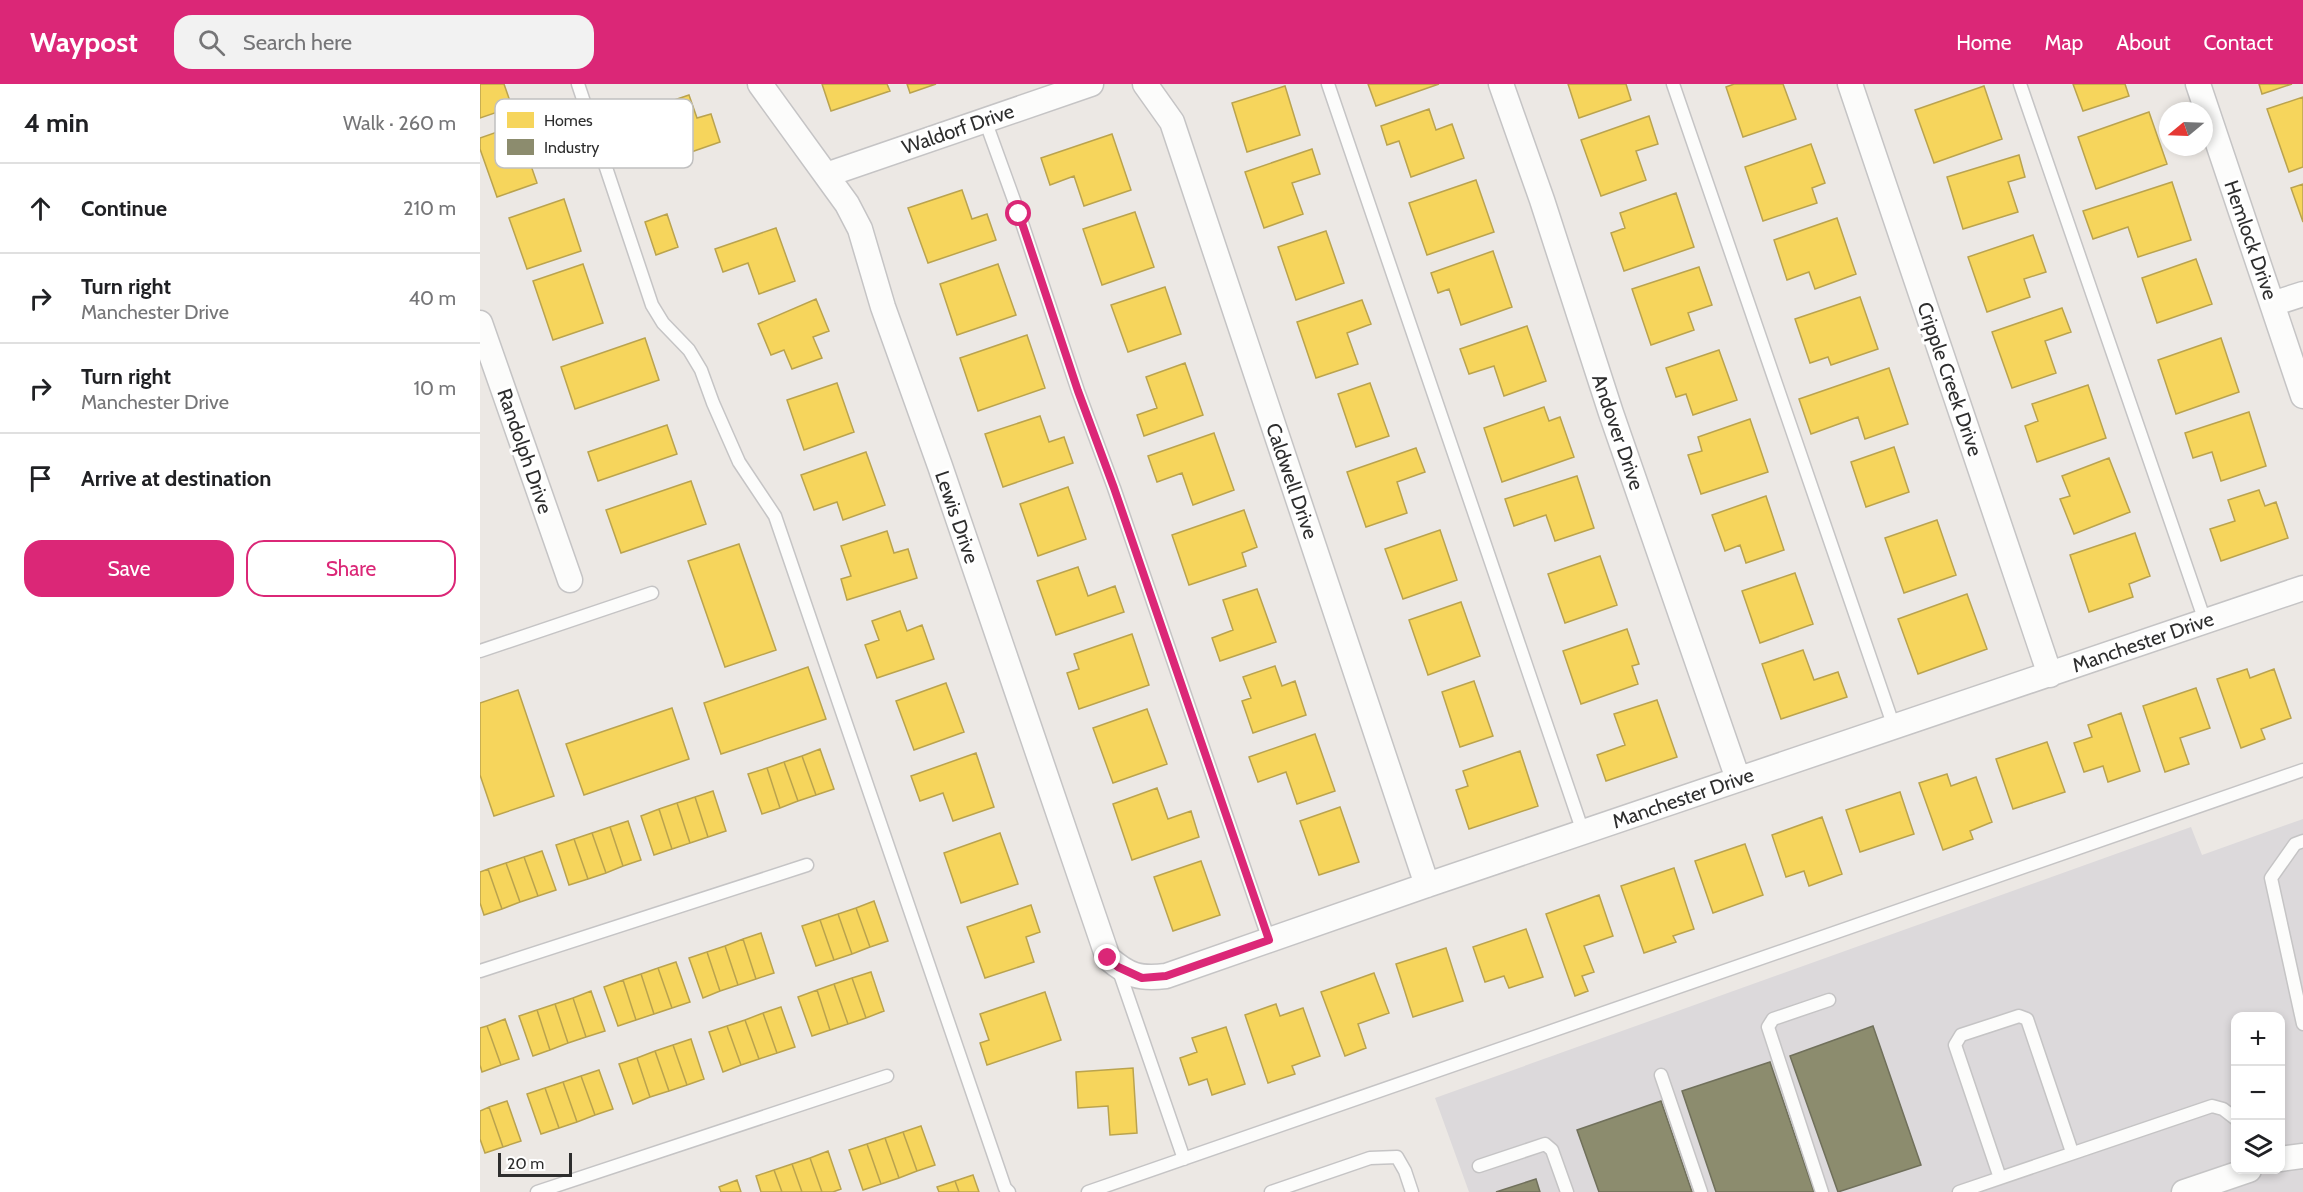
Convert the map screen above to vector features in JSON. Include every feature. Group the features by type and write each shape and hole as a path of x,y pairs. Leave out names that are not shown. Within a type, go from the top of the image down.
{"street":[{"name":"Lewis Drive","path":"760,84 847,204 860,229 883,307 940,466 1108,958 1118,967"},
{"name":"Waldorf Drive","path":"826,175 1091,84"},
{"name":"Caldwell Drive","path":"1144,84 1172,122 1427,885"},
{"name":"Andover Drive","path":"1501,84 1542,200 1611,413 1738,779"},
{"name":"Cripple Creek Drive","path":"1850,84 2050,675"},
{"name":"Hemlock Drive","path":"2198,84 2303,396"},
{"path":"2272,304 2303,294"},
{"name":"Randolph Drive","path":"480,323 570,580"},
{"name":"Manchester Drive","path":"1118,967 1142,978 1166,976 1427,885 2303,588"},
{"path":"2285,1158 2303,1156"},
{"path":"2184,1192 2237,1174"}],"lane":[{"path":"578,84 583,99"},
{"path":"1328,84 1583,832"},
{"path":"1673,84 1894,727"},
{"path":"2020,84 2205,621"},
{"path":"985,120 1269,940"},
{"path":"606,168 652,305 663,323 689,350 702,370 713,403 739,462 775,516 1001,1176 1009,1192"},
{"path":"480,651 652,594"},
{"path":"1088,1192 2303,770"},
{"path":"2303,841 2295,844 2271,878 2303,1024"},
{"path":"480,971 807,865"},
{"path":"1118,967 1184,1159"},
{"path":"1822,1192 1768,1027 1773,1019 1829,1000"},
{"path":"2001,1178 1955,1045 1961,1035 2019,1016 2027,1019 2072,1152"},
{"path":"1661,1075 1701,1192"},
{"path":"537,1192 887,1076"},
{"path":"1959,1192 1979,1189 2001,1178 2072,1152 2212,1106 2223,1109 2231,1116"},
{"path":"1479,1166 1545,1144 1552,1150 1567,1192"},
{"path":"1270,1192 1370,1158 1386,1156 1397,1157 1405,1171 1412,1192"}],"shaded area":[{"path":"2303,819 2303,1192 1469,1192 1435,1098 2191,827 2202,855"}],"building: Homes":[{"path":"480,84 504,84 509,99 495,99 495,113 480,118"},
{"path":"822,84 887,84 890,91 831,111"},
{"path":"907,84 936,84 910,93"},
{"path":"1368,84 1439,84 1376,106"},
{"path":"1568,84 1626,84 1631,100 1579,118"},
{"path":"1734,84 1783,84 1796,119 1743,137 1726,87"},
{"path":"2073,84 2125,84 2129,96 2083,111"},
{"path":"2259,84 2292,84 2262,94"},
{"path":"1285,86 1300,135 1247,152 1232,103"},
{"path":"1984,86 2002,139 1934,163 1915,110"},
{"path":"689,95 690,99 677,99"},
{"path":"2303,97 2303,167 2289,172 2267,109"},
{"path":"693,106 697,118 711,114 720,142 693,151"},
{"path":"1429,109 1436,130 1452,124 1464,158 1411,177 1399,141 1387,145 1381,126"},
{"path":"2149,112 2159,141 2159,156 2164,156 2167,164 2096,189 2078,137"},
{"path":"1649,116 1658,144 1636,151 1646,180 1601,196 1581,140"},
{"path":"495,133 495,168 532,168 537,183 497,197 480,149 480,138"},
{"path":"1112,134 1131,190 1084,206 1074,176 1050,185 1041,158"},
{"path":"1811,144 1825,183 1812,188 1817,203 1763,221 1745,167"},
{"path":"1312,149 1320,174 1292,183 1303,214 1264,228 1245,172"},
{"path":"2019,155 2025,177 2008,182 2018,212 1963,229 1947,177"},
{"path":"1476,180 1494,232 1427,255 1409,203"},
{"path":"2172,182 2191,240 2138,257 2128,227 2093,239 2083,211"},
{"path":"2303,184 2303,222 2291,188"},
{"path":"962,190 972,219 987,214 996,240 928,263 908,208"},
{"path":"1676,193 1694,247 1624,271 1611,233 1625,228 1620,213"},
{"path":"564,199 581,251 527,269 509,218"},
{"path":"1135,212 1154,267 1102,285 1083,229"},
{"path":"667,214 678,247 656,255 645,222"},
{"path":"1837,218 1856,274 1815,289 1809,272 1787,280 1774,240"},
{"path":"776,228 795,281 759,294 748,263 723,272 715,249"},
{"path":"1326,231 1344,283 1296,300 1278,247"},
{"path":"2033,235 2046,272 2024,279 2030,297 1987,312 1968,257"},
{"path":"1493,251 1512,307 1461,325 1449,289 1438,293 1431,273"},
{"path":"2196,259 2212,304 2157,323 2142,278"},
{"path":"583,264 603,323 553,340 533,281"},
{"path":"998,264 1016,315 957,335 940,284"},
{"path":"1699,267 1712,305 1688,313 1694,330 1651,345 1632,289"},
{"path":"1165,287 1181,334 1128,352 1111,305"},
{"path":"1860,297 1878,349 1831,365 1828,357 1810,363 1795,319"},
{"path":"816,299 829,331 813,337 822,358 792,369 784,350 771,355 758,324"},
{"path":"1362,300 1371,324 1347,333 1358,364 1316,378 1297,322"},
{"path":"2062,308 2071,332 2045,341 2056,373 2012,388 1992,332"},
{"path":"1527,326 1546,381 1504,396 1494,366 1469,374 1460,349"},
{"path":"1027,335 1045,388 978,411 960,358"},
{"path":"645,338 659,380 575,409 561,367"},
{"path":"2221,338 2239,392 2176,414 2158,360"},
{"path":"1719,350 1737,400 1693,415 1686,394 1676,397 1666,368"},
{"path":"1185,363 1203,415 1144,436 1137,415 1157,408 1146,377"},
{"path":"1889,368 1908,424 1865,439 1858,417 1811,434 1799,399"},
{"path":"837,383 854,432 804,450 787,400"},
{"path":"1370,383 1389,436 1356,447 1338,394"},
{"path":"2088,385 2106,438 2037,462 2025,426 2038,421 2032,404"},
{"path":"1544,407 1549,421 1560,417 1574,457 1502,482 1484,428"},
{"path":"2249,412 2266,466 2221,481 2212,452 2193,458 2185,433"},
{"path":"1040,416 1049,442 1064,437 1073,463 1003,487 985,434"},
{"path":"1750,419 1768,472 1701,494 1688,455 1702,451 1698,437"},
{"path":"667,425 677,454 598,481 588,452"},
{"path":"1214,433 1234,490 1193,505 1182,473 1157,482 1148,456"},
{"path":"1894,447 1909,492 1866,507 1851,462"},
{"path":"1416,448 1425,472 1397,482 1407,513 1366,527 1347,472"},
{"path":"866,452 885,505 843,520 837,502 814,510 801,475"},
{"path":"2109,458 2130,512 2074,534 2060,499 2070,496 2062,476"},
{"path":"1577,476 1594,528 1555,541 1546,515 1514,526 1505,499"},
{"path":"691,481 706,524 621,553 606,510"},
{"path":"1068,487 1086,539 1038,556 1020,504"},
{"path":"2259,490 2265,506 2276,502 2288,538 2221,561 2210,529 2235,521 2228,500"},
{"path":"1766,496 1784,550 1746,563 1740,545 1725,551 1712,515"},
{"path":"1244,510 1257,547 1242,553 1246,566 1189,585 1172,535"},
{"path":"1937,520 1956,575 1904,593 1885,538"},
{"path":"1440,530 1457,580 1403,599 1385,549"},
{"path":"887,531 894,553 908,549 917,578 847,600 841,579 851,576 841,546"},
{"path":"2135,533 2150,576 2129,584 2133,597 2089,612 2070,555"},
{"path":"739,544 776,650 725,667 688,561"},
{"path":"1600,556 1617,605 1565,623 1548,574"},
{"path":"1078,567 1088,596 1115,586 1124,612 1056,635 1037,581"},
{"path":"1795,573 1813,624 1760,643 1742,591"},
{"path":"1257,589 1276,642 1220,661 1212,638 1233,630 1223,600"},
{"path":"1967,594 1987,649 1918,674 1898,619"},
{"path":"1461,602 1480,656 1428,675 1409,620"},
{"path":"900,611 907,631 922,625 934,659 877,678 865,645 879,640 872,621"},
{"path":"1627,629 1639,664 1632,666 1638,684 1581,704 1563,651"},
{"path":"1132,634 1149,685 1079,709 1067,673 1079,669 1074,654"},
{"path":"1803,650 1814,680 1838,672 1847,697 1781,719 1762,664"},
{"path":"1275,666 1282,686 1295,681 1306,715 1253,733 1242,701 1251,698 1243,677"},
{"path":"808,667 826,719 721,754 704,703"},
{"path":"2247,669 2250,678 2274,669 2291,718 2261,729 2265,739 2241,748 2217,679"},
{"path":"1474,681 1493,736 1460,747 1442,692"},
{"path":"946,683 964,732 914,750 896,701"},
{"path":"2196,688 2210,728 2180,738 2189,764 2165,772 2143,706"},
{"path":"518,690 554,796 494,816 480,775 480,703"},
{"path":"1657,700 1677,757 1606,781 1597,755 1625,745 1614,714"},
{"path":"672,708 689,759 584,795 566,744"},
{"path":"1147,709 1167,764 1113,783 1093,728"},
{"path":"2121,713 2140,771 2108,782 2103,766 2084,772 2074,743 2092,737 2088,725"},
{"path":"1315,734 1335,791 1297,804 1286,772 1258,782 1249,757"},
{"path":"2047,742 2065,792 2013,809 1996,759"},
{"path":"820,749 834,789 816,795 802,756"},
{"path":"1520,751 1538,806 1469,829 1456,790 1468,786 1463,771"},
{"path":"976,753 994,807 953,821 943,793 920,801 911,776"},
{"path":"802,756 816,795 798,801 784,762"},
{"path":"784,762 798,801 780,808 767,768"},
{"path":"767,768 780,808 762,814 748,774"},
{"path":"1947,774 1951,786 1976,777 1992,822 1970,831 1973,839 1943,850 1919,783"},
{"path":"1157,788 1168,819 1191,811 1199,837 1132,860 1113,804"},
{"path":"713,791 726,831 708,837 695,797"},
{"path":"1900,792 1914,834 1860,852 1846,810"},
{"path":"695,797 708,837 690,843 677,803"},
{"path":"677,803 690,843 672,849 659,809"},
{"path":"1340,807 1359,862 1319,875 1300,821"},
{"path":"659,809 672,849 654,855 641,816"},
{"path":"1822,817 1842,874 1809,886 1804,871 1786,877 1772,835"},
{"path":"628,821 641,860 623,866 610,827"},
{"path":"610,827 623,866 606,873 592,833"},
{"path":"592,833 606,873 588,879 574,839"},
{"path":"1000,833 1018,884 961,903 944,853"},
{"path":"574,839 588,879 569,885 556,845"},
{"path":"1745,844 1763,895 1713,913 1695,861"},
{"path":"542,851 556,890 538,896 524,857"},
{"path":"524,857 538,896 520,902 506,863"},
{"path":"1201,861 1220,915 1173,931 1154,877"},
{"path":"506,863 520,902 502,909 488,869"},
{"path":"1674,868 1694,929 1673,936 1676,942 1644,953 1621,886"},
{"path":"488,869 502,909 484,915 480,903 480,872"},
{"path":"1599,895 1613,936 1584,946 1594,972 1582,976 1588,991 1575,996 1546,914"},
{"path":"874,901 888,941 870,947 856,908"},
{"path":"1031,905 1040,932 1026,937 1034,962 985,978 967,927"},
{"path":"856,908 870,947 852,954 838,914"},
{"path":"838,914 852,954 834,960 820,920"},
{"path":"820,920 834,960 816,966 802,926"},
{"path":"1526,929 1543,977 1509,988 1504,976 1485,982 1473,947"},
{"path":"761,933 774,973 756,979 743,939"},
{"path":"743,939 756,979 738,985 725,946"},
{"path":"725,946 738,985 720,991 707,952"},
{"path":"1446,948 1463,1001 1413,1017 1396,964"},
{"path":"707,952 720,991 703,998 689,958"},
{"path":"676,962 690,1002 672,1008 658,968"},
{"path":"658,968 672,1008 654,1014 641,974"},
{"path":"871,972 884,1011 866,1018 852,978"},
{"path":"1374,973 1389,1013 1358,1024 1366,1048 1345,1056 1321,992"},
{"path":"641,974 654,1014 636,1020 623,980"},
{"path":"852,978 866,1018 848,1024 834,984"},
{"path":"623,980 636,1020 618,1026 604,987"},
{"path":"834,984 848,1024 830,1030 817,990"},
{"path":"817,990 830,1030 812,1036 798,997"},
{"path":"591,991 605,1031 586,1037 573,998"},
{"path":"1045,992 1061,1040 987,1065 980,1043 989,1040 980,1014"},
{"path":"573,998 586,1037 568,1043 555,1004"},
{"path":"555,1004 568,1043 550,1050 537,1010"},
{"path":"1276,1004 1280,1016 1303,1008 1320,1056 1292,1066 1295,1074 1268,1083 1245,1015"},
{"path":"781,1007 795,1047 777,1053 763,1013"},
{"path":"537,1010 550,1050 533,1056 519,1016"},
{"path":"763,1013 777,1053 759,1059 745,1020"},
{"path":"505,1019 519,1059 501,1065 487,1026"},
{"path":"745,1020 759,1059 741,1065 727,1026"},
{"path":"487,1026 501,1065 482,1072 480,1028"},
{"path":"727,1026 741,1065 723,1072 709,1032"},
{"path":"1226,1027 1245,1084 1212,1095 1207,1079 1189,1085 1180,1058 1197,1052 1192,1038"},
{"path":"691,1039 704,1079 687,1085 673,1045"},
{"path":"673,1045 687,1085 669,1091 655,1051"},
{"path":"655,1051 669,1091 650,1097 637,1058"},
{"path":"637,1058 650,1097 633,1104 619,1064"},
{"path":"1133,1068 1137,1133 1110,1135 1108,1106 1078,1108 1076,1072"},
{"path":"599,1070 613,1109 595,1115 581,1076"},
{"path":"581,1076 595,1115 577,1122 563,1082"},
{"path":"563,1082 577,1122 559,1128 545,1088"},
{"path":"545,1088 559,1128 541,1134 527,1094"},
{"path":"507,1101 521,1141 503,1147 489,1107"},
{"path":"489,1107 503,1147 485,1153 480,1139 480,1111"},
{"path":"921,1126 935,1165 917,1171 903,1132"},
{"path":"903,1132 917,1171 899,1178 885,1138"},
{"path":"885,1138 899,1178 881,1184 867,1144"},
{"path":"867,1144 881,1184 863,1190 849,1150"},
{"path":"828,1151 841,1189 822,1192 810,1158"},
{"path":"810,1158 822,1192 802,1192 792,1164"},
{"path":"792,1164 802,1192 782,1192 774,1170"},
{"path":"774,1170 782,1192 761,1192 756,1176"},
{"path":"973,1175 979,1192 959,1192 955,1181"},
{"path":"737,1180 741,1192 721,1192 719,1187"},
{"path":"955,1181 959,1192 939,1192 937,1187"}],"building: Industry":[{"path":"1873,1026 1921,1165 1838,1192 1790,1056"},
{"path":"1770,1062 1814,1192 1716,1192 1682,1091"},
{"path":"1661,1101 1692,1192 1599,1192 1577,1130"},
{"path":"1536,1179 1540,1192 1496,1192"}],"route":[{"path":"1019,214 1078,391 1114,488 1269,940 1166,976 1142,978 1118,967 1108,958"}]}
